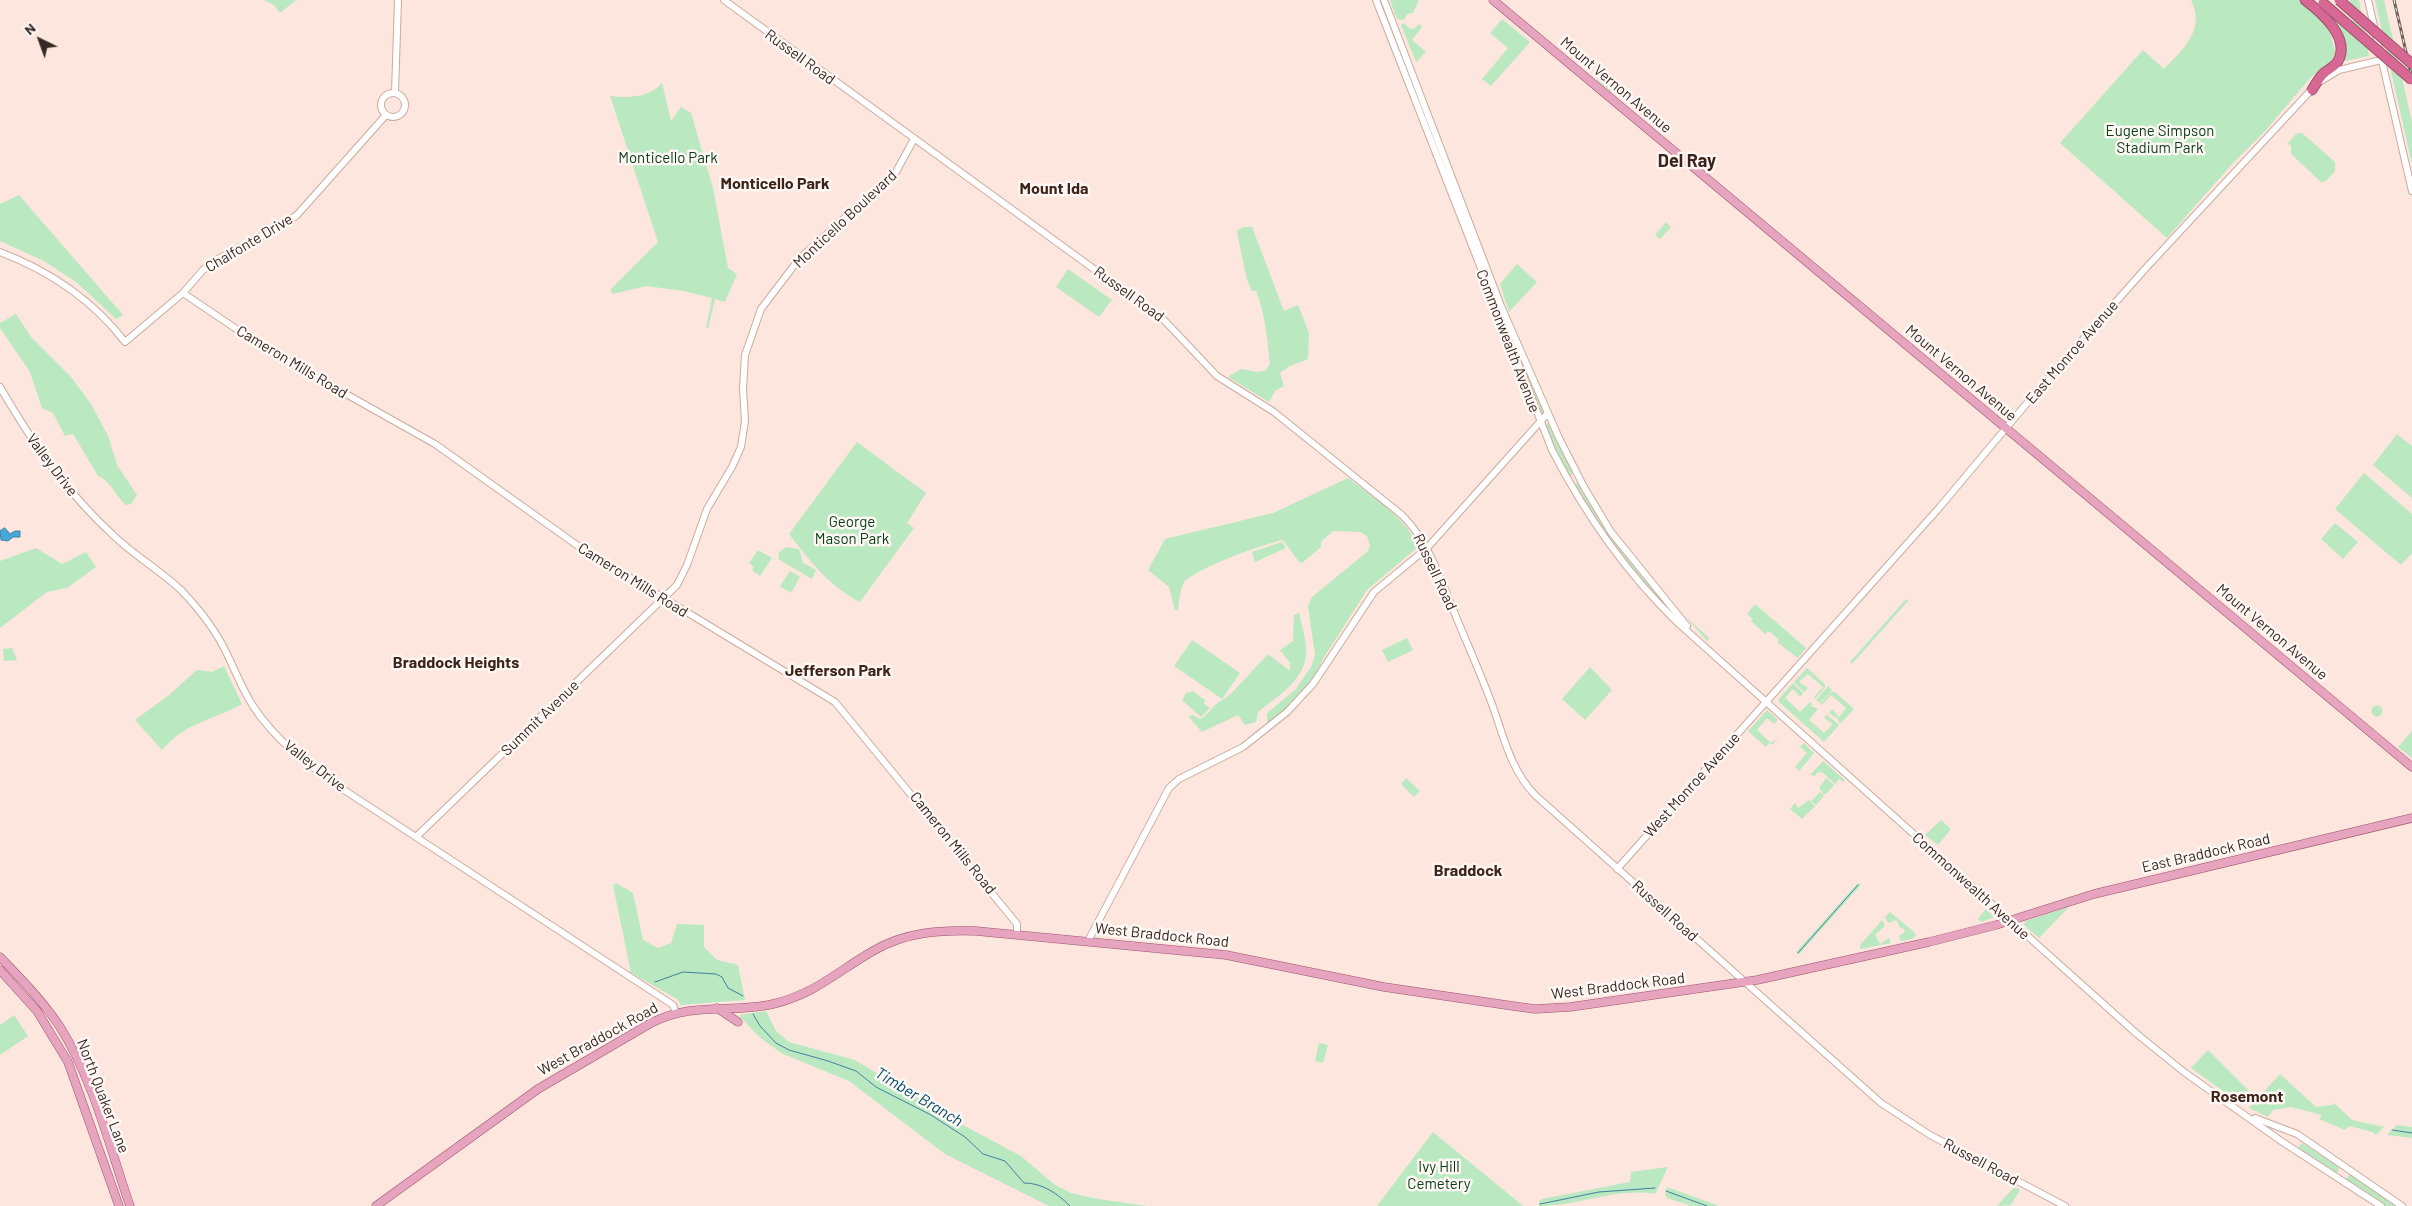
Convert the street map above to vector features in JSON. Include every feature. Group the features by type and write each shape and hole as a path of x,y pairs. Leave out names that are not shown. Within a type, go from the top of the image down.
{"highway":[{"path":"2305,0 2328,21 2338,38 2340,50 2337,62 2323,74 2312,90"},
{"path":"2339,0 2412,64"},
{"path":"2321,1 2412,80"}],"main road":[{"name":"Mount Vernon Avenue","path":"1493,0 2412,767"},
{"name":"East Braddock Road","path":"2009,920 2094,894 2412,818"},
{"name":"West Braddock Road","path":"376,1206 538,1089 651,1023 676,1013 772,1004 803,995 828,982 872,951 914,934 947,930 1088,941 1226,955 1355,983 1535,1009 1606,1004 1745,982 1937,940 2009,920"},
{"name":"North Quaker Lane","path":"0,957 40,1000 67,1040 87,1082 130,1206"},
{"name":"North Quaker Lane","path":"0,970 37,1011 59,1044 80,1093 119,1206"},
{"path":"717,1008 738,1022"}],"street":[{"path":"395,93 398,0"},
{"name":"Russell Road","path":"724,0 1169,324 1216,376 1274,412 1402,515 1416,529 1427,548 1482,678 1519,776 1535,795 1895,1114 2065,1206"},
{"name":"Commonwealth Avenue","path":"1376,0 1552,450 1585,510 1647,590 1702,644 2143,1040 2281,1140 2381,1206"},
{"name":"Commonwealth Avenue","path":"1384,0 1501,306 1548,413 1578,475 1612,532 1702,644"},
{"path":"2368,0 2412,191"},
{"name":"East Monroe Avenue","path":"1767,702 2158,254 2312,90 2335,72 2382,60"},
{"path":"395,93 404,100 403,111 394,117 386,115 381,109 381,101 387,94 395,93"},
{"name":"Chalfonte Drive","path":"0,252 44,271 65,284 102,316 125,342 183,293 203,270 216,260 297,215 386,115"},
{"name":"Monticello Boulevard","path":"662,598 680,580 707,509 732,467 741,447 745,421 743,389 745,356 761,309 794,264 892,176 901,165 914,139"},
{"name":"Cameron Mills Road","path":"183,293 266,350 435,444 544,523 662,598 839,705 1011,916 1017,924 1017,935"},
{"name":"Valley Drive","path":"0,386 43,456 83,506 116,538 182,591 226,650 254,707 277,736 305,763 674,1005 676,1013"},
{"path":"1088,941 1169,788 1179,779 1243,747 1282,717 1316,680 1374,592 1427,548 1548,413"},
{"name":"Summit Avenue","path":"416,837 662,598"},
{"name":"West Monroe Avenue","path":"1617,869 1767,702"},
{"name":"Commonwealth Avenue","path":"2250,1116 2297,1134 2402,1206"}],"green space":[{"path":"264,0 296,0 280,13 274,5"},
{"path":"1390,0 1419,0 1413,13 1407,14 1404,20 1397,19"},
{"name":"Eugene Simpson Stadium Park","path":"2191,0 2298,0 2327,27 2335,52 2331,62 2310,78 2266,130 2232,164 2167,238 2060,143 2143,50 2164,69 2178,54 2194,30 2196,21 2195,11"},
{"path":"2322,0 2359,0 2369,56 2340,62 2341,56 2337,40"},
{"path":"2375,0 2384,0 2412,122 2412,164"},
{"path":"1502,19 1530,42 1491,86 1482,79 1508,48 1490,33"},
{"path":"1404,23 1410,29 1415,28 1419,24 1422,27 1412,40 1426,52 1416,62 1401,25"},
{"path":"1600,73 1615,87 1611,92 1597,80"},
{"name":"Monticello Park","path":"662,83 671,121 681,107 691,113 713,188 728,268 737,274 725,302 715,299 708,328 706,328 712,298 684,291 646,286 613,294 610,290 658,242 610,96 638,96 651,92"},
{"path":"2297,133 2302,133 2335,162 2335,171 2326,181 2321,182 2291,154 2291,145 2287,144"},
{"path":"19,195 123,315 116,319 76,282 44,261 0,241 0,204"},
{"path":"1666,222 1671,227 1660,239 1655,235"},
{"path":"1244,227 1252,227 1284,311 1298,305 1309,333 1308,359 1290,366 1280,373 1284,386 1275,391 1269,402 1228,377 1241,369 1257,372 1265,371 1270,364 1262,309 1256,291 1252,291 1247,280 1238,237 1237,230"},
{"path":"1517,264 1537,282 1509,312 1500,284"},
{"path":"1068,269 1112,300 1099,317 1056,287"},
{"path":"16,314 31,337 71,377 91,404 108,436 117,465 137,495 131,504 126,505 106,481 98,476 73,434 65,436 53,413 42,408 30,372 0,328 0,323"},
{"path":"1519,356 1545,411 1543,413 1539,413"},
{"path":"1550,422 1574,472 1572,475 1567,475 1544,427"},
{"path":"2397,434 2412,446 2412,498 2373,465"},
{"name":"George Mason Park","path":"857,442 926,493 907,523 914,528 860,602 829,581 789,534"},
{"path":"2364,473 2412,514 2412,553 2401,565 2335,509"},
{"path":"1348,478 1388,508 1406,526 1418,547 1367,590 1323,659 1317,672 1297,698 1267,726 1267,713 1295,690 1311,667 1315,655 1308,606 1312,597 1368,551 1370,546 1367,536 1360,532 1333,531 1321,542 1321,547 1302,563 1299,562 1283,540 1229,558 1199,572 1183,584 1178,610 1175,610 1169,587 1148,570 1165,539 1273,513"},
{"path":"1579,482 1605,530 1602,529 1574,485"},
{"path":"2335,523 2358,542 2343,559 2321,539"},
{"path":"1613,539 1672,614 1641,580 1611,542"},
{"path":"1282,542 1286,548 1255,562 1252,552"},
{"path":"786,547 799,549 803,563 816,570 812,579 778,559 779,552"},
{"path":"36,548 62,564 86,552 96,567 67,588 47,592 0,628 0,561"},
{"path":"758,550 772,558 760,576 752,570 754,567 749,563"},
{"path":"790,571 800,577 791,593 780,586"},
{"path":"1906,599 1908,601 1852,664 1850,662"},
{"path":"1755,604 1806,648 1798,658 1778,643 1778,639 1769,631 1765,634 1751,621 1753,619 1747,614"},
{"path":"1299,613 1305,640 1306,656 1304,665 1294,681 1258,712 1256,722 1245,725 1238,715 1202,732 1188,716 1193,715 1200,719 1204,717 1216,704 1230,695 1268,654 1290,671 1290,663 1280,650 1293,641 1294,615"},
{"path":"1685,616 1709,638 1707,641"},
{"path":"1407,638 1413,650 1388,662 1382,650"},
{"path":"1192,640 1240,673 1222,699 1174,666"},
{"path":"12,648 17,660 4,661 3,649"},
{"path":"224,666 242,704 190,727 162,750 135,720 169,695 197,670 212,672"},
{"path":"1590,667 1612,690 1585,720 1562,699"},
{"path":"1807,668 1825,684 1825,687 1815,699 1814,697 1823,687 1808,674 1799,682 1808,688 1804,692 1794,682"},
{"path":"1793,683 1803,693 1800,697 1793,689 1785,698 1800,712 1810,702 1811,706 1818,709 1809,720 1824,733 1833,724 1824,718 1827,715 1839,725 1824,742 1779,702 1779,699"},
{"path":"1828,686 1832,690 1820,703 1816,700"},
{"path":"1193,691 1205,700 1204,704 1210,708 1201,717 1182,700 1186,693"},
{"path":"1831,692 1835,692 1854,709 1840,724 1838,719 1829,713 1832,709 1839,717 1846,708 1831,695 1822,705 1821,703"},
{"path":"2377,705 2383,711 2377,717 2371,711"},
{"path":"1767,710 1778,720 1774,724 1767,718 1757,730 1771,743 1779,737 1772,745 1769,743 1766,747 1748,731"},
{"path":"2412,731 2412,758 2398,747"},
{"path":"1804,743 1814,753 1799,771 1795,767 1807,753 1800,747"},
{"path":"1823,761 1845,780 1843,782 1839,779 1835,784 1822,772 1817,773 1815,776 1810,775"},
{"path":"1406,778 1420,791 1414,797 1401,784"},
{"path":"1826,778 1834,785 1826,794 1822,794 1823,792 1819,788"},
{"path":"1820,792 1824,796 1816,805 1811,801"},
{"path":"1809,800 1815,806 1802,819 1790,809 1795,803 1798,808"},
{"path":"1941,820 1951,829 1938,845 1925,835"},
{"path":"616,883 633,893 643,940 658,948 671,943 677,924 704,925 704,947 717,960 738,965 745,1000 681,1005 677,999 631,973 613,885"},
{"path":"1858,883 1861,885 1799,954 1796,952"},
{"path":"2069,907 2039,938 2024,925 2025,921"},
{"path":"1986,909 1994,917 1981,922 1978,919"},
{"path":"1890,912 1914,932 1916,935 1912,939 1901,941 1899,936 1905,932 1902,927 1900,928 1897,920 1888,923 1885,917"},
{"path":"1882,920 1885,926 1875,935 1880,944 1889,938 1891,943 1860,949 1860,945"},
{"path":"766,1011 776,1031 789,1042 855,1060 961,1124 1021,1156 1055,1185 1071,1193 1147,1206 1049,1206 945,1154 849,1081 781,1053 758,1036 739,1015"},
{"path":"14,1015 28,1036 0,1055 0,1025"},
{"path":"1319,1043 1328,1045 1323,1063 1315,1061"},
{"path":"2208,1050 2251,1093 2241,1104 2191,1068"},
{"path":"2280,1074 2316,1107 2332,1105 2334,1103 2352,1120 2384,1127 2376,1135 2373,1132 2349,1126 2345,1130 2319,1119 2322,1115 2291,1107 2273,1110 2268,1117 2249,1108"},
{"path":"2397,1125 2412,1127 2412,1138 2387,1135"},
{"name":"Ivy Hill Cemetery","path":"1433,1132 1523,1206 1377,1206"},
{"path":"2302,1143 2339,1167 2338,1172 2335,1173 2299,1149"},
{"path":"1668,1167 1655,1194 1626,1193 1539,1206 1539,1201 1542,1199 1630,1182 1631,1172"},
{"path":"2350,1174 2395,1204 2395,1206 2383,1206 2345,1180"},
{"path":"1667,1187 1719,1206 1692,1206 1667,1198 1665,1195"},
{"path":"2014,1187 2020,1190 2011,1205 1997,1206"}],"water":[{"path":"5,528 10,534 20,531 20,537 13,537 8,541 1,540 0,531"}],"pier":[{"path":"2323,0 2350,0 2355,36 2331,17"}],"waterway":[{"path":"1798,953 1858,885"},
{"name":"Timber Branch","path":"655,982 683,972 716,974 722,977 728,988 743,996"},
{"name":"Timber Branch","path":"753,1014 760,1026 776,1043 789,1050 856,1071 876,1087 931,1115 965,1137 983,1154 1005,1161 1024,1183 1031,1183 1049,1190 1070,1206"},
{"path":"2392,1130 2412,1133"},
{"name":"Timber Branch","path":"1540,1204 1599,1192 1655,1188"},
{"name":"Timber Branch","path":"1666,1191 1707,1206"}],"railway":[{"path":"2394,0 2412,78"}],"district":[{"name":"Del Ray","path":"1687,161"},
{"name":"Monticello Park","path":"775,184"},
{"name":"Mount Ida","path":"1054,189"},
{"name":"Braddock Heights","path":"456,663"},
{"name":"Jefferson Park","path":"838,671"},
{"name":"Braddock","path":"1468,871"},
{"name":"Rosemont","path":"2247,1097"}]}
